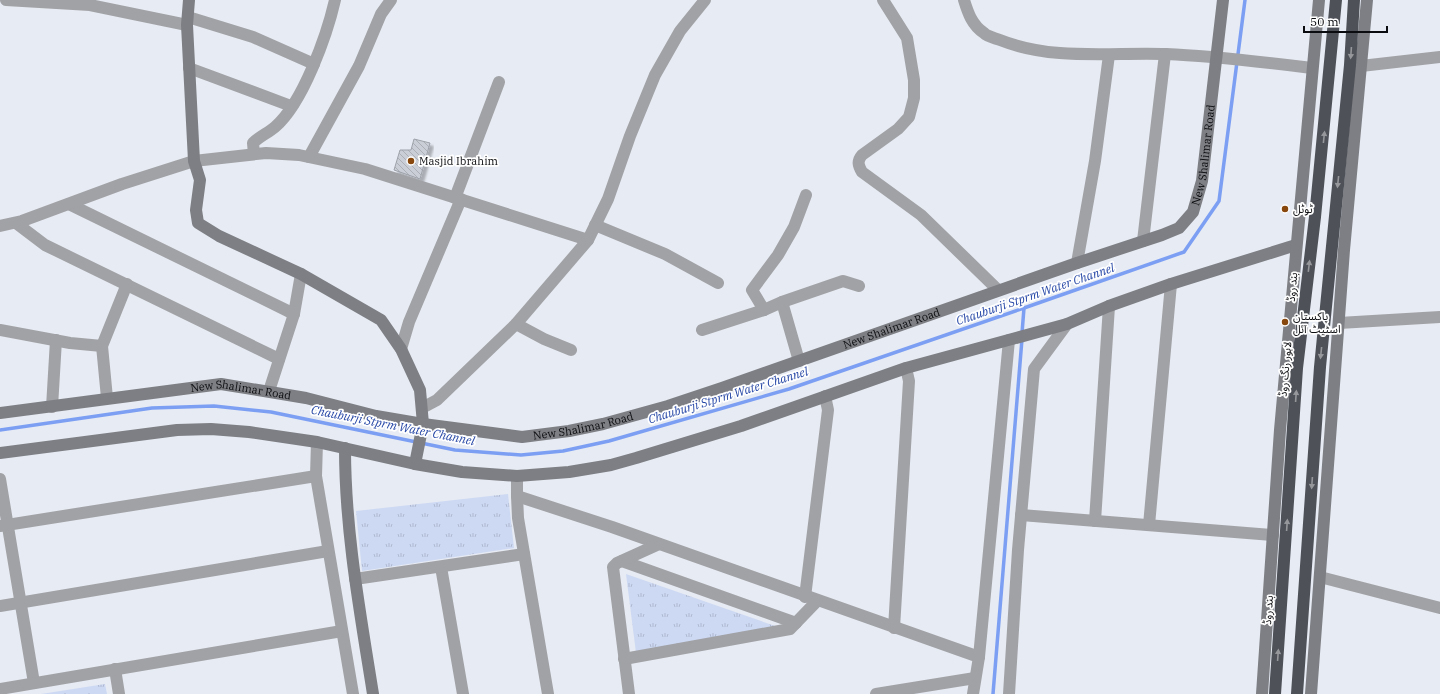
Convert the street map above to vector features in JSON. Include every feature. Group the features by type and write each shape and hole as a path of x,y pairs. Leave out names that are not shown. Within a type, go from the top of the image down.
{"highway":[{"name":"لاہور رنگ روڈ","path":"1275,694 1297,368 1316,209 1336,0"},
{"path":"1297,694 1320,367 1349,72 1354,0"}],"street":[{"path":"6,0 90,5 188,21 253,37 314,64"},
{"path":"189,0 189,68 194,161 200,180 196,210 198,223 219,236 301,274 381,320 401,349 420,390 422,426 416,459"},
{"path":"254,154 253,143 261,135 275,127 291,106 314,64 327,33 335,0"},
{"path":"309,157 359,66 381,14 391,0"},
{"path":"422,408 437,400 516,324 588,240 608,199 630,136 655,75 680,31 706,0"},
{"path":"883,0 907,38 914,80 914,98 909,117 898,129 862,155 858,159 858,165 862,172 921,215 998,290"},
{"path":"964,0 970,18 976,27 985,34 1016,46 1080,55 1165,54 1216,57 1312,68"},
{"name":"New Shalimar Road","path":"0,413 213,384 269,391 422,426 522,437 569,431 603,424 668,406 1179,228 1193,212 1202,181 1223,0"},
{"name":"بند روڈ","path":"1262,694 1296,245 1300,224 1312,68 1319,0"},
{"path":"1312,694 1338,323 1367,0"},
{"path":"1077,263 1095,161 1109,54"},
{"path":"1144,241 1165,54"},
{"path":"1361,66 1440,57"},
{"path":"189,68 291,106"},
{"path":"401,349 458,198 499,82"},
{"path":"0,226 16,223 122,184 194,161 266,153 309,157 365,169 588,240"},
{"path":"764,310 752,290 778,255 794,226 806,195"},
{"path":"69,204 294,314"},
{"path":"16,223 45,245 279,359"},
{"path":"595,225 665,254 718,284"},
{"path":"0,453 177,430 204,429 249,432 317,442 416,459 462,472 517,476 569,472 611,465 741,426 906,368 1067,324 1109,306 1171,284 1296,245"},
{"path":"269,391 294,314 301,274"},
{"path":"702,330 764,310 782,302 843,281 859,286"},
{"path":"107,398 102,346 127,284"},
{"path":"1149,525 1171,284"},
{"path":"782,302 799,361"},
{"path":"1095,521 1109,306"},
{"path":"1338,323 1440,317"},
{"path":"516,324 544,339 570,350"},
{"path":"1009,694 1021,515 1034,369 1067,324"},
{"path":"0,330 56,340 102,346"},
{"path":"973,694 979,657 1011,339"},
{"path":"52,407 56,340"},
{"path":"894,628 909,381 906,368"},
{"path":"805,597 828,410 825,396"},
{"path":"317,442 316,476 352,694"},
{"path":"345,448 345,495 355,579 373,694"},
{"path":"4,526 316,476"},
{"path":"517,476 516,496 518,518 548,694"},
{"path":"0,480 4,526 20,603 34,683"},
{"path":"516,496 659,544 805,597 979,657"},
{"path":"1021,515 1273,535"},
{"path":"629,694 613,567 622,561 659,544"},
{"path":"0,606 328,551"},
{"path":"355,579 524,554"},
{"path":"622,561 796,623"},
{"path":"441,567 463,694"},
{"path":"1320,577 1440,608"},
{"path":"624,659 790,629 817,601"},
{"path":"0,689 342,631"},
{"path":"116,669 119,694"},
{"path":"876,694 975,678"}],"green space":[{"path":"508,494 514,548 362,571 356,511"},
{"path":"626,574 781,628 636,653"},
{"path":"105,684 107,694 41,694"}],"building":[{"name":"Masjid Ibrahim","path":"414,139 430,143 420,179 394,170 400,150 411,150"}],"waterway":[{"name":"Chauburji Stprm Water Channel","path":"0,430 152,408 214,406 271,412 455,450 521,455 563,451 609,441 789,389 1024,308 1184,252 1219,201 1245,0"},
{"path":"1022,333 1024,308"},
{"path":"993,694 1022,339"}],"place":[{"name":"Masjid Ibrahim","path":"411,161"},
{"name":"ٹوٹل","path":"1285,209"},
{"name":"پاکستان اسٹیٹ آئل","path":"1285,322"}]}
